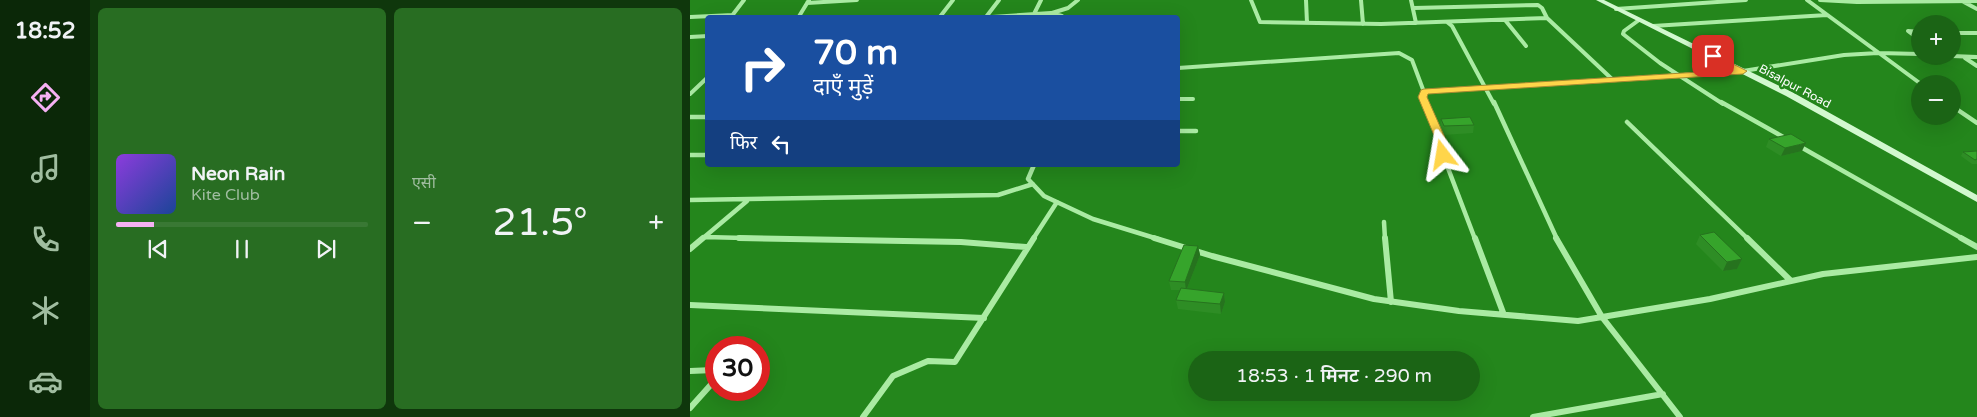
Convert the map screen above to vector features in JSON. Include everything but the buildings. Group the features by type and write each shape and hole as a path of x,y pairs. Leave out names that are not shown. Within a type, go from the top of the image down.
{"main road":[{"name":"Bisalpur Road","path":"1599,0 1789,94 1977,199"}],"street":[{"path":"733,15 744,0"},
{"path":"800,15 808,2 857,0"},
{"path":"941,15 952,0"},
{"path":"988,15 999,0"},
{"path":"1034,14 1041,0"},
{"path":"1018,15 1051,13 1068,8 1078,0"},
{"path":"1251,0 1260,22 1363,24 1547,18"},
{"path":"1306,0 1307,23"},
{"path":"1360,0 1363,24"},
{"path":"1411,0 1414,8 1412,12 1416,23"},
{"path":"1674,0 1680,4"},
{"path":"1616,8 1746,0"},
{"path":"1807,0 1911,77"},
{"path":"1820,0 1857,2 1907,0 1977,1"},
{"path":"1962,1 1977,9"},
{"path":"1414,8 1538,5 1542,8 1547,18 1613,80"},
{"path":"1051,13 1058,15"},
{"path":"1652,26 1827,15"},
{"path":"690,17 705,17"},
{"path":"1505,20 1526,46"},
{"path":"1639,20 1624,31 1623,34 1679,76 1788,140"},
{"path":"1446,22 1452,26 1486,88 1562,251 1602,317 1680,417"},
{"path":"1961,33 1977,33"},
{"path":"690,37 705,36"},
{"path":"1180,68 1288,59 1399,54 1412,60 1424,92 1422,97 1441,140 1443,155 1504,315"},
{"path":"1424,92 1743,71 1844,55 1911,54"},
{"path":"1961,57 1977,57"},
{"path":"1964,57 1977,66"},
{"path":"690,94 705,80"},
{"path":"1180,99 1193,99"},
{"path":"1961,112 1977,122"},
{"path":"690,117 705,117"},
{"path":"1627,122 1791,281"},
{"path":"1180,131 1196,131"},
{"path":"1797,145 1977,247"},
{"path":"690,155 705,155"},
{"path":"1033,167 1028,179 1044,196 1093,219 1212,256 1374,299 1459,312 1578,321 1710,299 1823,274 1977,258"},
{"path":"690,200 998,196 1033,184"},
{"path":"690,249 747,200"},
{"path":"863,417 893,376 928,361 955,362 984,318 1026,247 1057,202"},
{"path":"1384,222 1391,302"},
{"path":"705,237 961,242 1026,247"},
{"path":"690,304 984,318"},
{"path":"690,371 705,370"},
{"path":"690,408 705,391"},
{"path":"1533,417 1663,394"}],"route":[{"path":"1443,155 1441,140 1422,97 1424,92 1743,71 1713,56"}]}
